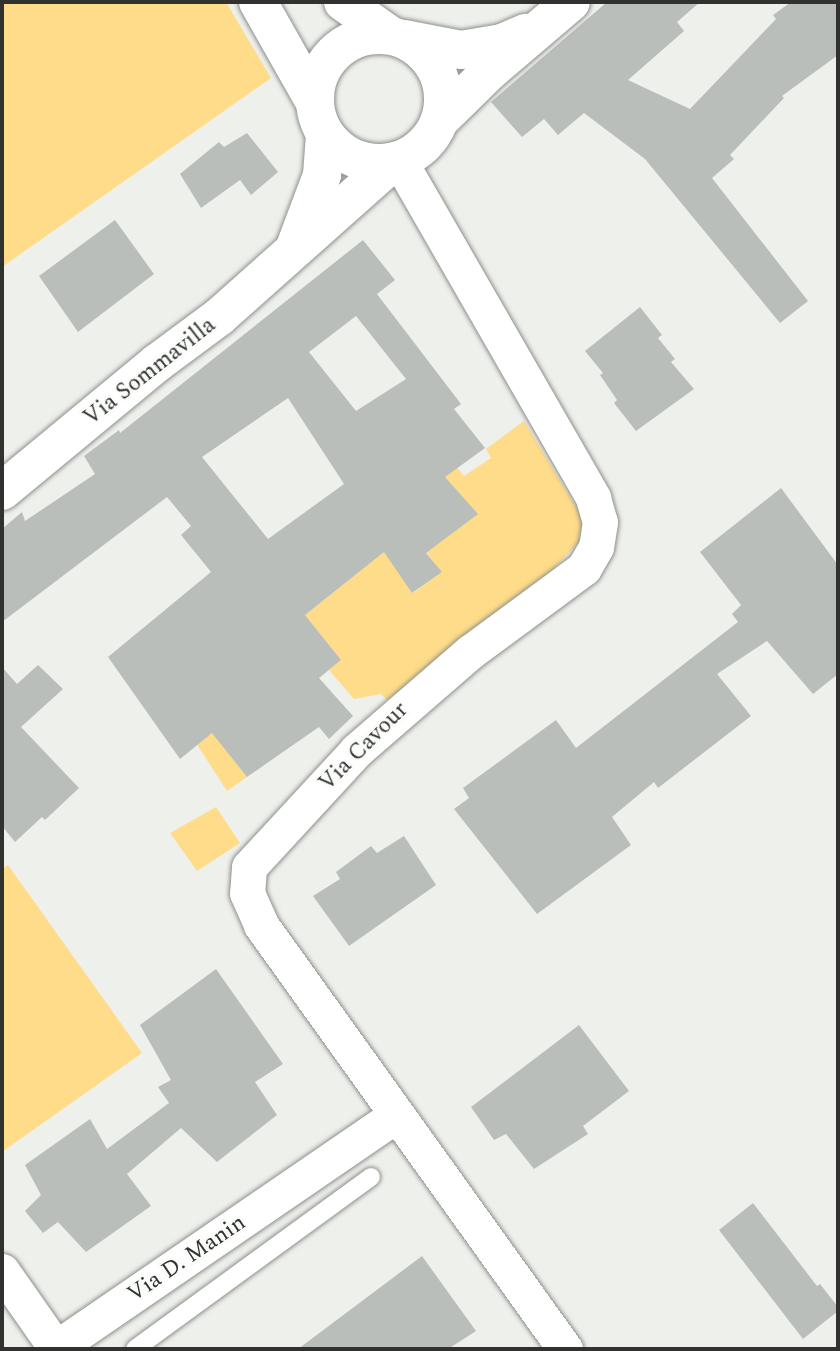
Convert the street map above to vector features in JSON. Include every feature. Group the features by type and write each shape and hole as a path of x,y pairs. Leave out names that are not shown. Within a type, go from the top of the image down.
{"main road":[{"path":"258,2 320,118 354,159 395,162"},
{"path":"343,2 423,52 437,71 443,95 440,120"},
{"name":"Via Sommavilla","path":"2,491 157,363 219,317 395,162 425,144 440,120 571,2"},
{"name":"Via Sommavilla","path":"295,248 323,175 320,73 336,50 361,37 396,37 461,50 502,43 541,27"}],"street":[{"name":"Via Cavour","path":"395,162 593,498 600,522 596,547 584,568 470,652 412,699 357,750 249,867 247,893 261,925 395,1116 565,1349"},
{"name":"Via D. Manin","path":"2,1271 57,1349 395,1116"}],"lane":[{"path":"135,1349 370,1177"}],"shaded area":[{"path":"2,2 226,2 271,78 2,267"},
{"path":"524,421 579,512 584,528 581,540 542,580 387,700 381,694 354,699 329,670 341,660 305,615 361,570 404,471 457,468 464,476 491,458 486,449","holes":["422,547 441,572 413,593 412,593"]},
{"path":"209,728 247,777 227,791 194,740"},
{"path":"216,807 240,843 197,871 170,833"},
{"path":"8,865 142,1053 2,1152 2,869"}],"building":[{"path":"607,2 700,2 677,22 684,31 628,80 690,109 776,19 773,15 791,2 838,2 838,55 782,96 784,98 730,155 734,159 712,178 808,301 780,323 645,159 584,113 558,135 544,119 522,137 491,102"},
{"path":"247,133 278,172 251,195 240,180 201,208 180,174 219,142 224,147"},
{"path":"115,220 154,274 78,332 39,276"},
{"path":"363,240 395,280 377,294 461,404 454,409 485,448 445,477 478,514 426,553 442,572 412,593 384,552 305,615 341,660 319,678 353,716 329,739 319,727 247,777 212,733 180,759 108,657 211,572 181,535 191,526 167,497 2,622 2,529 22,512 25,521 95,474 84,456 119,430 120,433","holes":["356,316 406,379 356,411 309,352","288,398 344,484 268,539 202,457"]},
{"path":"640,307 662,335 658,338 675,359 671,362 694,389 636,431 614,403 617,400 600,375 603,373 585,351"},
{"path":"781,488 838,565 838,674 813,694 767,641 717,674 751,716 658,788 654,782 612,817 631,845 537,914 454,809 469,798 463,788 556,720 576,748 738,622 732,614 741,605 700,552"},
{"path":"38,665 63,689 21,727 79,788 45,820 42,817 15,842 2,826 2,667 17,684"},
{"path":"404,836 436,885 349,946 313,896 340,879 336,872 371,846 377,853"},
{"path":"216,969 283,1064 255,1082 277,1115 217,1162 181,1128 127,1174 151,1206 86,1252 58,1222 43,1233 25,1211 41,1195 25,1165 90,1119 107,1149 169,1103 158,1087 171,1080 140,1025"},
{"path":"579,1025 629,1091 583,1126 588,1134 534,1169 506,1134 494,1140 471,1107"},
{"path":"753,1203 817,1286 820,1284 838,1307 838,1311 803,1339 719,1230"},
{"path":"422,1256 476,1331 448,1349 298,1349"}]}
